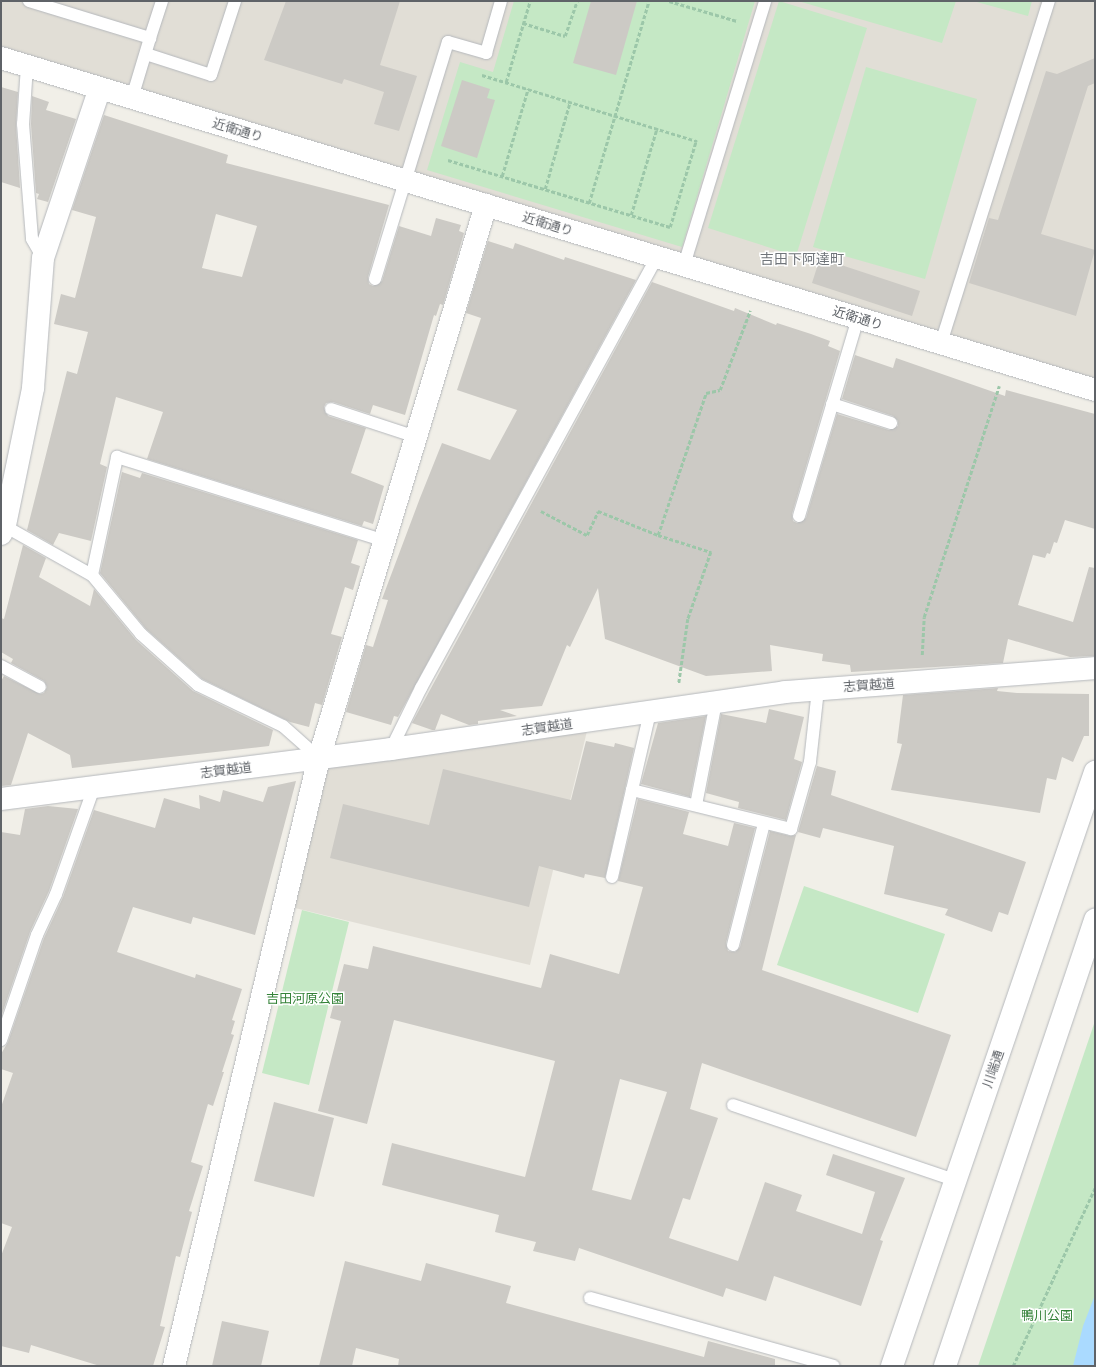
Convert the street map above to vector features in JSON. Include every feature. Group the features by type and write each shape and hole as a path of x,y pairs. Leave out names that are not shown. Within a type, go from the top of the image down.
{"street":[{"name":"近衛通り","path":"1,58 1095,390"},
{"path":"2,528 33,388 43,258 100,88"},
{"path":"174,1366 319,758 486,206"},
{"name":"志賀越道","path":"1,799 391,749 716,702 818,689 1095,668"},
{"name":"川端通","path":"892,1366 1095,772"},
{"path":"945,1366 1095,920"}],"lane":[{"path":"29,1 150,38"},
{"path":"132,98 162,1"},
{"path":"146,54 212,75 235,1"},
{"path":"375,279 407,181 448,42 486,53 501,1"},
{"path":"684,266 765,1"},
{"path":"941,343 1049,1"},
{"path":"27,66 23,124 32,239 43,258"},
{"path":"391,749 421,688 657,257"},
{"path":"799,516 858,318"},
{"path":"832,404 891,423"},
{"path":"331,409 416,437"},
{"path":"92,575 117,457 385,541"},
{"path":"2,528 92,575 141,634 198,685 283,726 319,758"},
{"path":"1,666 40,687"},
{"path":"632,790 791,829 810,762 818,689"},
{"path":"696,805 716,702"},
{"path":"612,877 650,712"},
{"path":"1,1040 37,935 56,894 94,787"},
{"path":"733,945 764,823"},
{"path":"733,1105 955,1180"},
{"path":"590,1298 834,1366"}],"path":[{"path":"506,82 530,1"},
{"path":"523,23 565,36 577,1"},
{"path":"589,203 649,1"},
{"path":"669,1 738,21"},
{"path":"442,62 720,148"},
{"path":"502,176 528,89"},
{"path":"545,189 570,102"},
{"path":"631,215 657,128"},
{"path":"448,160 670,227 696,140"},
{"path":"658,535 706,393 720,390 759,288"},
{"path":"920,681 924,617 1007,363"},
{"path":"523,501 587,535 598,511 658,535 711,552 688,619 675,709"},
{"path":"1013,1366 1095,1188"}],"shaded area":[{"path":"1,1 1095,1 1095,390 1,58"},
{"path":"587,731 530,965 291,907 325,768"}],"green space":[{"path":"514,1 755,1 682,247 427,170 460,62 493,72"},
{"path":"779,1 867,28 796,256 708,228"},
{"path":"798,1 956,1 942,43"},
{"path":"973,1 1032,1 1028,16"},
{"path":"866,67 977,99 925,279 813,247"},
{"path":"804,886 945,934 918,1013 777,965"},
{"name":"吉田河原公園","path":"302,910 349,922 309,1085 262,1073"},
{"name":"鴨川公園","path":"1095,1021 1095,1366 978,1366"}],"water":[{"path":"1095,1295 1095,1366 1073,1366 1083,1326"}],"building":[{"path":"286,1 400,1 380,65 417,76 399,131 374,124 384,92 344,79 342,84 264,60"},
{"path":"591,1 637,1 616,75 573,63"},
{"path":"1095,58 1095,83 1088,86 1041,234 1095,250 1076,316 969,283 989,218 998,220 1046,71 1057,74"},
{"path":"462,80 490,89 487,98 495,100 477,158 441,146"},
{"path":"1,87 18,92 16,125 20,188 1,182"},
{"path":"32,96 49,102 46,110 76,119 48,202 37,199 39,194 36,193 31,124"},
{"path":"104,115 228,155 226,163 389,205 368,277 369,284 373,286 382,281 399,226 431,236 436,218 461,225 459,231 464,233 443,305 440,304 436,316 434,315 405,415 373,405 370,414 333,402 326,403 324,407 328,416 366,428 351,473 384,486 373,524 364,521 362,526 147,459 163,412 116,397 100,464 107,467 91,541 59,533 53,545 27,530 67,371 77,374 88,332 54,324 61,294 75,298 96,217 72,210","holes":["216,214 257,226 242,277 202,268"]},
{"path":"488,241 513,249 515,243 564,260 565,257 636,280 398,717 394,716 391,725 346,712 366,645 373,647 388,600 382,599 442,443 490,460 517,410 457,390 481,318 466,313"},
{"path":"820,258 920,291 912,316 812,283"},
{"path":"652,282 734,311 735,308 776,325 777,323 811,334 830,341 828,346 840,351 792,514 793,521 797,523 806,518 837,414 889,430 898,426 898,421 893,416 842,399 855,355 893,368 896,358 1005,396 1006,390 1095,414 1095,529 1065,520 1057,543 1054,542 1050,554 1047,553 1045,558 1033,555 1018,605 1073,622 1089,567 1095,568 1095,656 1070,657 1008,639 1003,663 851,672 850,665 822,661 823,654 770,645 772,671 706,676 605,639 598,588 570,647 567,645 542,706 500,710 517,716 478,721 478,724 469,725 441,714 435,730 412,723"},
{"path":"122,472 140,478 142,473 358,540 351,563 360,566 353,590 345,587 331,634 342,637 322,705 315,703 309,727 290,722 202,679 146,629 100,573"},
{"path":"23,545 46,558 39,577 90,606 94,589 136,640 193,691 273,730 269,746 72,768 70,755 28,733 11,785 1,786 1,681 4,676 40,694 44,693 47,687 44,681 11,663 13,659 1,652 1,618 4,619"},
{"path":"998,688 997,691 1017,693 1089,694 1089,736 1084,736 1073,762 1062,757 1056,780 1047,778 1040,813 891,790 902,744 897,743 903,695"},
{"path":"769,709 804,717 794,759 802,762 786,820 738,808 739,802 706,793 721,714 766,723"},
{"path":"706,716 690,797 641,784 658,723"},
{"path":"586,741 614,747 615,743 634,748 605,878 585,874 584,878 539,866 529,907 330,858 343,804 429,825 443,769 571,800"},
{"path":"817,766 836,771 831,795 1026,862 1008,915 999,912 992,932 945,915 948,909 884,894 894,846 823,828 820,838 798,832"},
{"path":"296,781 255,935 193,917 191,924 133,907 117,952 195,978 196,974 242,989 232,1020 235,1021 231,1034 234,1035 222,1072 224,1072 213,1106 208,1104 191,1162 203,1166 189,1211 192,1212 180,1257 176,1256 160,1326 165,1327 153,1366 100,1366 31,1345 29,1353 1,1346 1,1256 12,1227 1,1223 1,1107 13,1073 1,1069 1,1054 8,1042 44,938 63,897 94,810 155,828 164,798 200,809 199,795 220,802 223,790 263,802 268,787"},
{"path":"638,799 689,812 683,834 728,846 734,823 755,828 726,943 728,951 735,952 740,947 770,831 790,836 796,835 762,970 951,1035 916,1137 702,1063 690,1109 718,1118 690,1200 683,1198 669,1238 738,1261 765,1182 802,1195 796,1211 862,1234 875,1192 826,1175 833,1154 905,1178 880,1240 883,1241 861,1306 774,1276 766,1301 726,1288 723,1297 579,1248 575,1261 533,1251 536,1242 495,1232 499,1215 382,1185 392,1143 525,1177 555,1061 394,1020 367,1124 318,1111 341,1021 330,1018 344,964 368,969 373,946 541,988 550,954 619,974 643,887 618,881","holes":["620,1079 667,1092 631,1200 592,1190"]},
{"path":"48,806 78,809 49,891 30,932 1,1017 1,832 20,835 25,809"},
{"path":"274,1102 334,1118 314,1197 254,1181"},
{"path":"345,1261 421,1281 426,1263 511,1286 506,1303 704,1357 708,1341 775,1359 775,1366 398,1366 399,1359 356,1348 352,1366 319,1366"},
{"path":"222,1321 269,1331 261,1366 212,1366"}],"district":[{"name":"吉田下阿達町","path":"802,259"}]}
